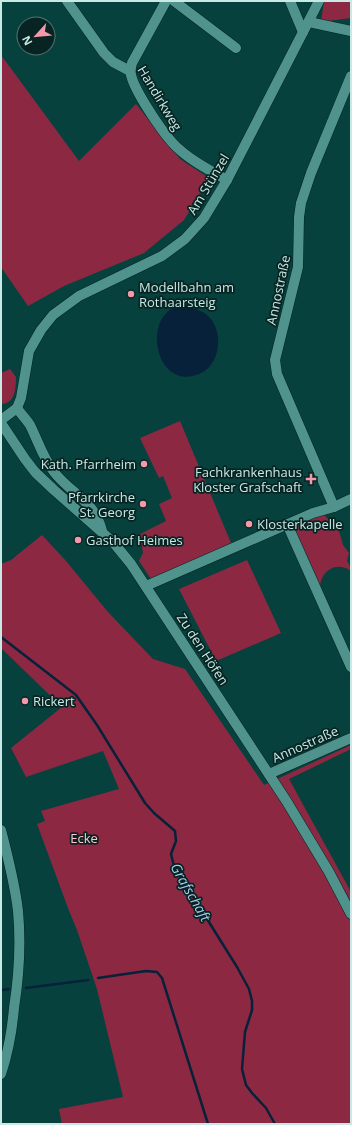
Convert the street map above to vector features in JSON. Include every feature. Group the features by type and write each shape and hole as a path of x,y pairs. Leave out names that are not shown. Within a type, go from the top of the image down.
{"street":[{"name":"Handirkweg","path":"67,1 107,56 117,64 130,70 134,84 156,120 175,145 189,157 227,180"},
{"path":"130,70 132,63 166,1"},
{"path":"174,1 236,48"},
{"path":"290,1 303,32"},
{"name":"Am Stünzel","path":"17,408 21,398 29,351 46,323 53,315 70,302 89,291 151,262 180,243 204,218 227,180 319,1"},
{"path":"309,22 351,31"},
{"name":"Annostraße","path":"334,507 277,374 275,364 298,267 299,218 301,203 311,172 351,76"},
{"path":"2,425 17,408 30,426 41,451 51,468 57,476 92,508 100,521 102,531"},
{"name":"Zu den Höfen","path":"2,425 35,472 117,546 146,586 287,802 351,914"},
{"path":"146,586 287,524 313,513 334,507 351,499"},
{"path":"287,524 351,667"},
{"name":"Annostraße","path":"269,774 351,738"},
{"path":"1,830 17,902 20,944 19,967 12,1026 8,1052 1,1074"}],"green space":[{"path":"324,1 351,1 351,18 321,22"},
{"path":"1,55 79,161 136,104 180,159 209,178 184,220 144,253 64,286 28,306 1,267"},
{"path":"10,369 16,377 14,395 9,401 1,404 1,373"},
{"path":"180,421 231,543 151,579 139,561 143,553 140,534 166,521 159,504 172,498 163,476 159,478 140,438"},
{"path":"323,512 332,523 338,527 343,545 349,553 347,561 351,571 340,567 331,569 323,576 320,587 294,529 296,525"},
{"name":"Ecke","path":"42,535 66,561 108,612 153,659 185,669 264,785 351,745 351,749 289,779 351,892 351,1124 62,1124 59,1109 123,1097 97,989 77,930 37,824 45,821 41,811 119,789 103,751 26,777 11,748 62,707 1,648 1,564 11,560"},
{"path":"247,560 281,633 216,661 179,589"}],"water":[{"path":"184,305 207,315 216,328 218,336 217,353 209,367 203,372 187,377 173,373 164,363 158,350 157,335 161,321 170,310"}],"waterway":[{"name":"Grafschaft","path":"1,637 76,695 97,725 145,803 175,831 176,841 171,854 174,866 237,967 249,989 252,1001 252,1010 245,1032 242,1069 246,1085 266,1108 275,1124"},
{"path":"98,978 146,971 157,972 162,978 208,1124"},
{"path":"26,988 88,980"},
{"path":"1,990 9,989"}],"place":[{"name":"Modellbahn am Rothaarsteig","path":"131,294"},
{"name":"Kath. Pfarrheim","path":"144,464"},
{"name":"Fachkrankenhaus Kloster Grafschaft","path":"311,479"},
{"name":"Pfarrkirche St. Georg","path":"143,504"},
{"name":"Klosterkapelle","path":"249,524"},
{"name":"Gasthof Heimes","path":"78,540"},
{"name":"Rickert","path":"25,701"}]}
